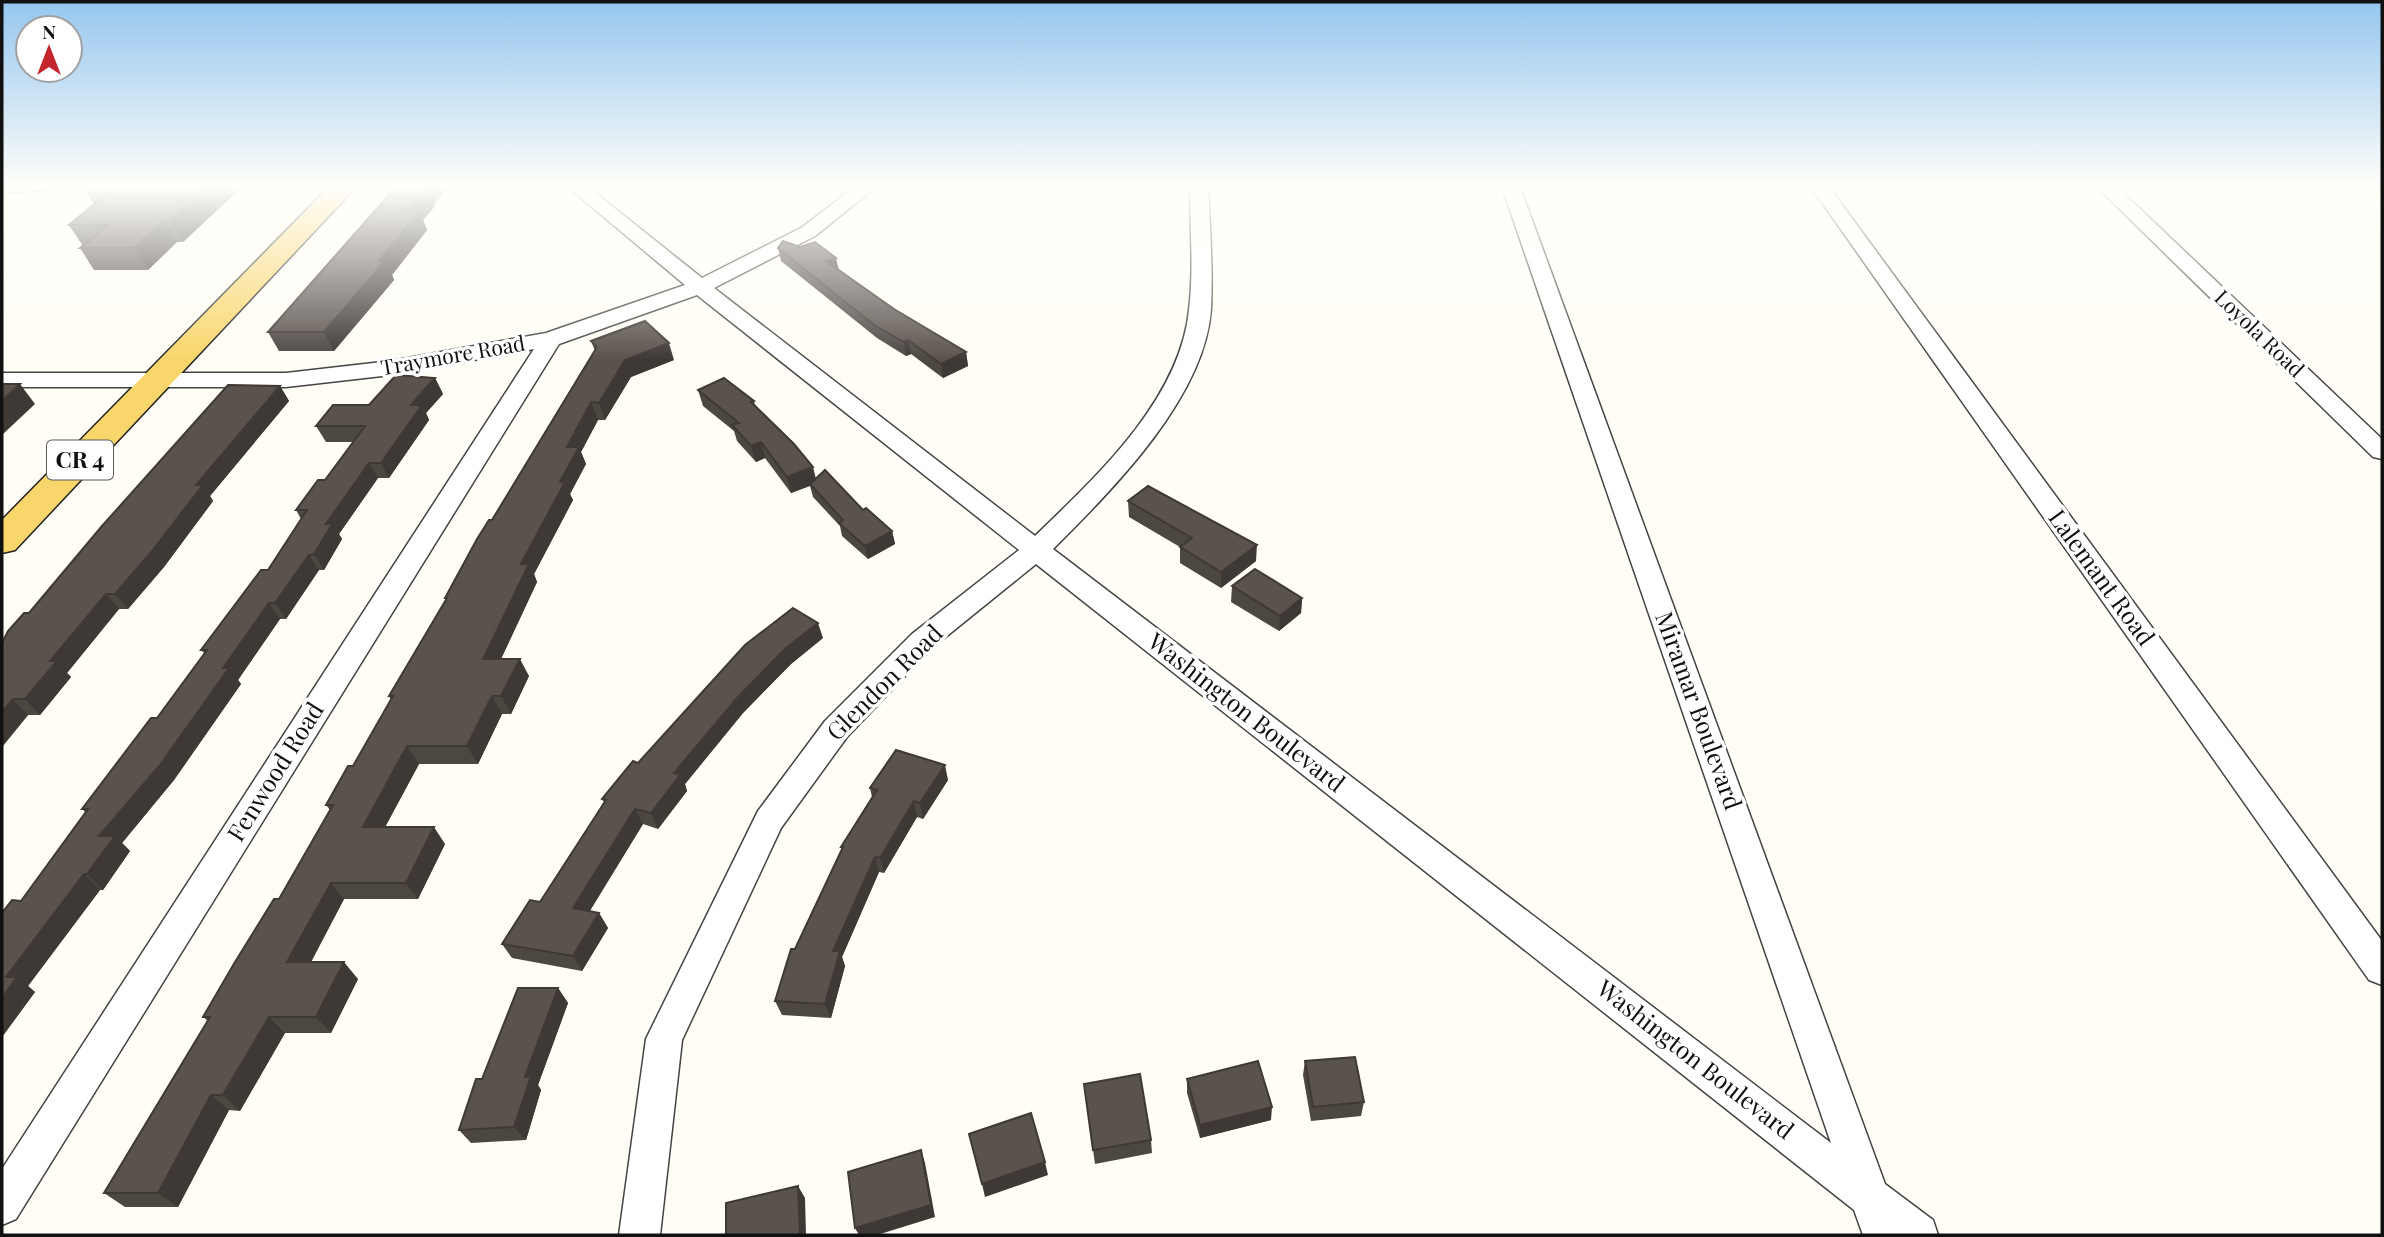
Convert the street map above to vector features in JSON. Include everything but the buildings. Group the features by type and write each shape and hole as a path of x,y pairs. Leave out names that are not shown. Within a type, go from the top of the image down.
{"main road":[{"name":"CR 4","path":"2,541 288,245"}],"street":[{"name":"Washington Boulevard","path":"647,245 1918,1235"},
{"name":"Traymore Road","path":"2,380 286,380 391,368 551,339 699,287 782,245"},
{"name":"Glendon Road","path":"639,1235 664,1039 769,820 836,729 922,641 1036,550 1114,474 1168,398 1189,353 1200,311 1199,245"},
{"name":"Miramar Boulevard","path":"1531,245 1882,1235"},
{"name":"Lalemant Road","path":"1861,245 2382,969"},
{"name":"Loyola Road","path":"2166,245 2382,452"},
{"name":"Fenwood Road","path":"2,1205 551,339"}]}
